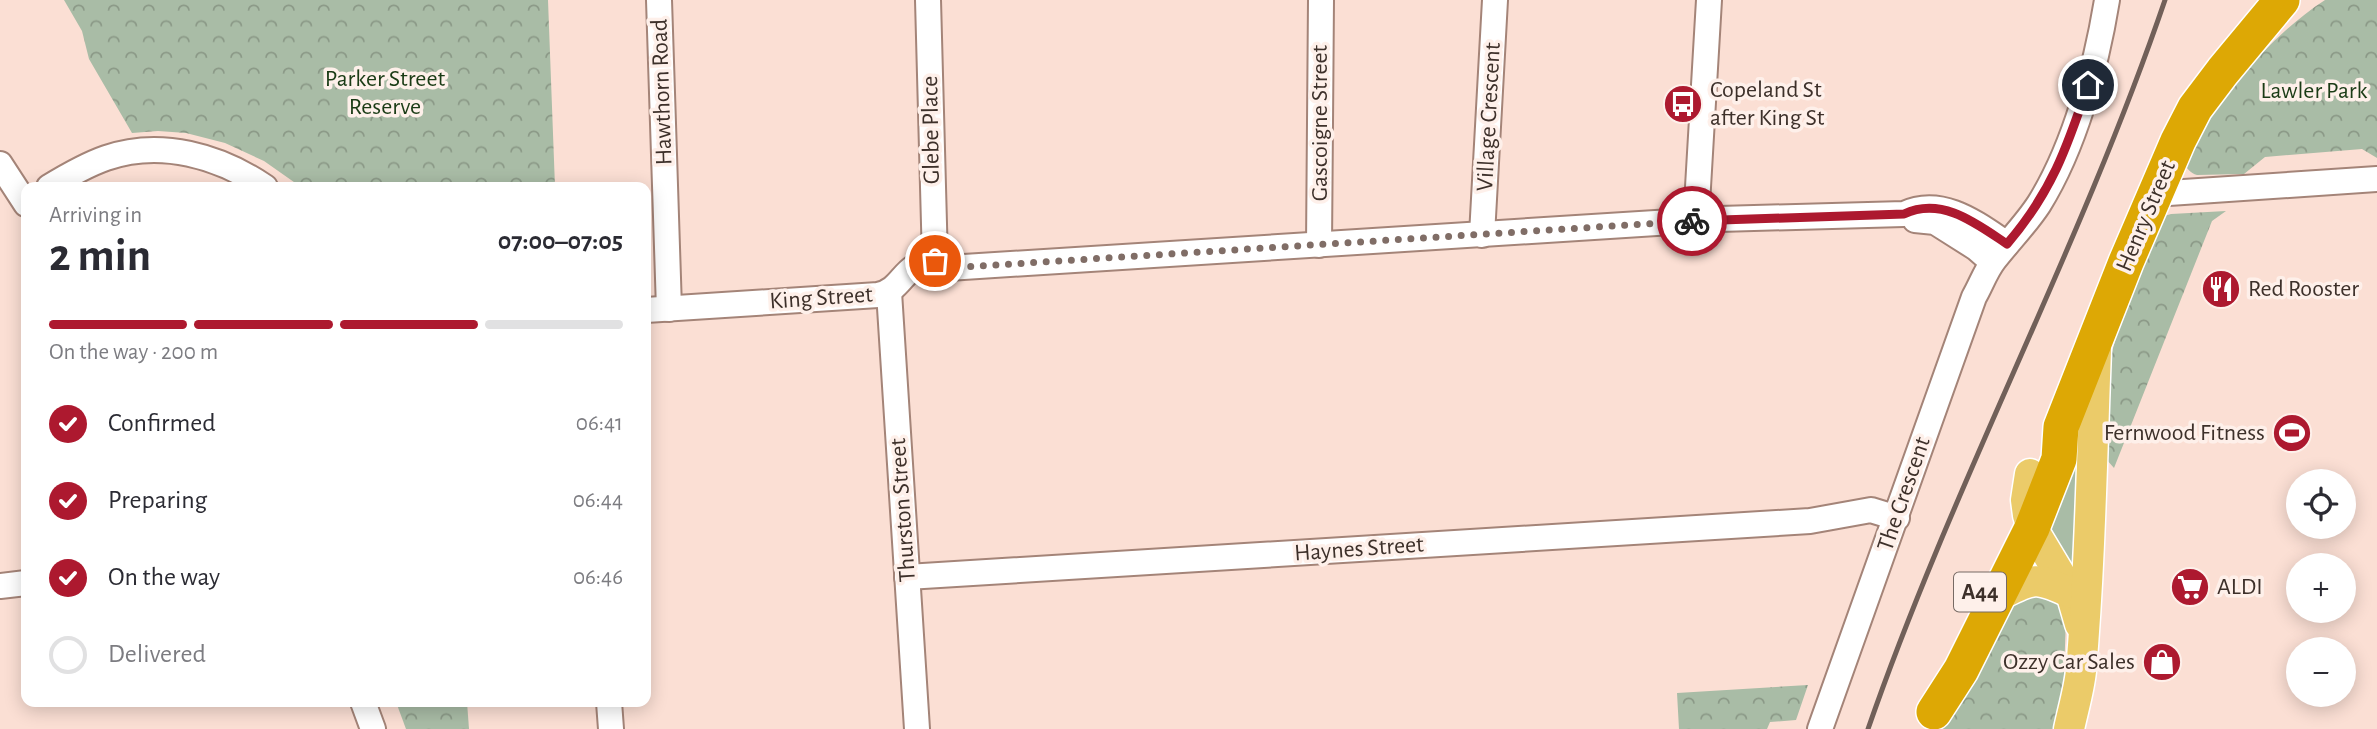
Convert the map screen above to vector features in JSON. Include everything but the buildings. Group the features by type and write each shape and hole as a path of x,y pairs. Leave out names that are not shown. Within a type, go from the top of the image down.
{"highway":[{"name":"Henry Street","path":"2032,528 2059,459 2061,426 2178,141 2196,108 2272,12 2305,0"},
{"name":"Henry Street","path":"2030,474 2041,448 2061,426"},
{"name":"A44","path":"1930,720 1950,661 2030,474"},
{"name":"A44","path":"1930,720 1961,670 2032,528"}],"main road":[{"path":"2069,729 2081,673 2088,590 2096,339"},
{"path":"2030,474 2026,500 2032,528 2071,593 2082,638"},
{"path":"2000,595 2018,585 2039,580 2071,593"},
{"path":"2081,673 2090,729"}],"street":[{"name":"Hawthorn Road","path":"658,310 659,0"},
{"name":"Glebe Place","path":"928,0 935,261"},
{"name":"Gascoigne Street","path":"1319,245 1321,0"},
{"name":"Village Crescent","path":"1482,235 1495,0"},
{"path":"1696,220 1709,0"},
{"name":"The Crescent","path":"1820,729 1966,318 2000,253 2038,206 2062,159 2088,85 2101,37 2107,0"},
{"path":"58,182 108,157 153,150 215,160 237,169 257,182"},
{"path":"0,164 21,195"},
{"path":"2154,194 2377,178"},
{"path":"935,261 948,268 1696,220 1904,214 1918,221 1934,222 1976,248 2000,253"},
{"name":"King Street","path":"658,310 878,295 889,292 917,264 935,261"},
{"name":"Thurston Street","path":"889,292 917,729"},
{"name":"Haynes Street","path":"907,577 1810,521 1864,528 1893,527"},
{"path":"0,586 21,584"},
{"path":"365,707 373,729"},
{"path":"609,707 611,729"}],"green space":[{"name":"Parker Street Reserve","path":"64,0 548,0 555,182 294,182 264,161 225,143 186,133 132,133 89,59 82,31"},
{"name":"Lawler Park","path":"2325,0 2377,0 2377,158 2362,149 2265,157 2244,174 2197,175 2190,171 2185,162 2187,154 2237,81 2287,29"},
{"path":"2226,211 2212,221 2114,468 2106,459 2101,390 2119,327 2161,217"},
{"path":"2080,414 2078,582 2040,524"},
{"path":"2030,589 2059,599 2066,618 2062,729 1936,729 2011,602"},
{"path":"1808,685 1796,720 1770,722 1767,729 1679,729 1677,693"},
{"path":"398,707 467,707 469,729 406,729"}],"railway":[{"path":"1868,729 1939,545 2095,184 2165,0"}],"way so far":[{"path":"935,261 948,268 1692,221"}],"place":[{"name":"Copeland St after King St","path":"1683,104"},
{"name":"Red Rooster","path":"2221,289"},
{"name":"Fernwood Fitness","path":"2292,433"},
{"name":"ALDI","path":"2190,587"},
{"name":"Ozzy Car Sales","path":"2162,662"}],"route":[{"path":"1692,221 1904,214 1918,207 1942,208 1973,221 2007,244 2038,206 2052,182 2088,85"}]}
